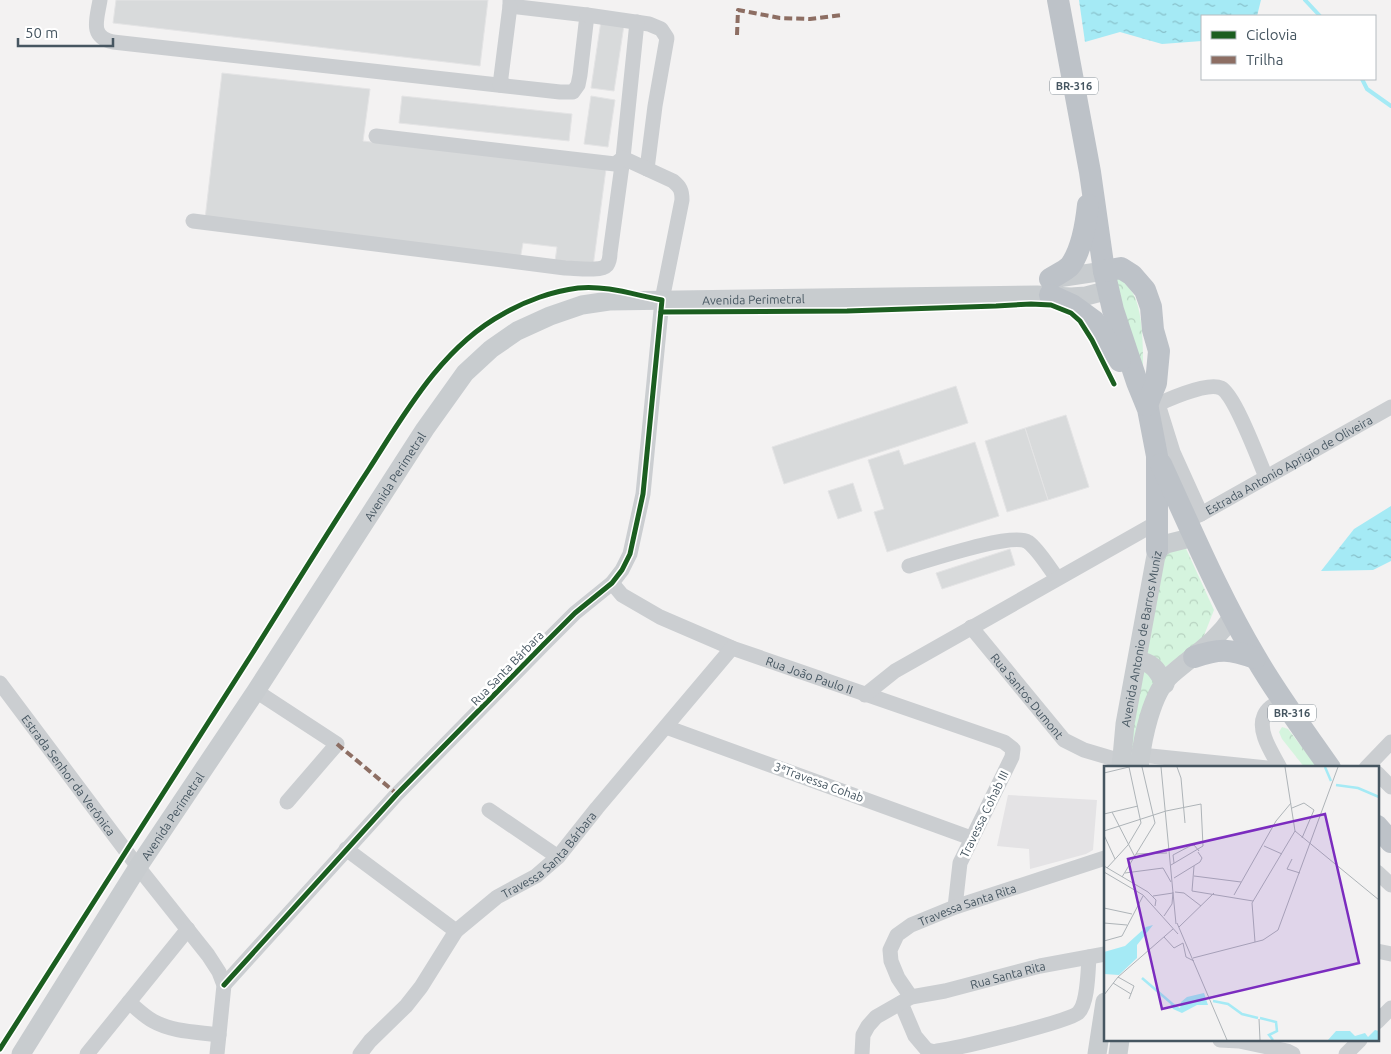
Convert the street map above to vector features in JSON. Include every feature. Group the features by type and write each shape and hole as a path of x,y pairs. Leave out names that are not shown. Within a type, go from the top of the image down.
{"highway":[{"name":"BR-316","path":"1058,0 1090,172 1106,280 1113,310 1136,382 1151,406 1157,456 1194,524 1205,562 1255,658 1329,766"},
{"path":"1090,172 1087,212 1083,234 1069,266 1050,287 1094,321 1118,359 1136,382"},
{"path":"1106,280 1121,268 1132,275 1144,290 1151,307 1153,330 1159,351 1156,383 1151,406"},
{"path":"1157,456 1157,550"},
{"path":"1194,657 1213,651 1235,651 1255,658"},
{"path":"1378,827 1391,842"}],"main road":[{"path":"1050,287 1106,280"},
{"name":"Avenida Perimetral","path":"21,1054 138,867 256,691 440,407 465,373 497,345 517,332 550,316 582,305 609,301 1006,296 1022,287 1050,287"},
{"name":"Avenida Antonio de Barros Muniz","path":"1121,764 1126,724 1157,550 1194,524"},
{"name":"Avenida Antonio de Barros Muniz","path":"1140,761 1154,702 1170,675 1222,632 1233,616"},
{"path":"1137,661 1152,665 1165,684"},
{"path":"1097,1054 1104,1008"}],"street":[{"path":"100,0 96,30 104,40 113,42 560,92 572,92 578,85 580,75 578,10"},
{"path":"500,85 510,3 578,10 649,24 661,29 667,38 655,106 647,169"},
{"path":"193,221 566,268 598,269 605,266 609,258 623,158 637,22"},
{"path":"628,102 655,106"},
{"path":"376,136 615,164 623,158"},
{"name":"Rua Santa Bárbara","path":"224,985 397,794 575,613 612,583 630,554 643,494 662,300 682,192 673,181 623,158"},
{"path":"1194,524 1173,452 1151,406 1191,391 1210,386 1220,387 1227,393 1236,409 1266,477"},
{"name":"Estrada Antonio Aprigio de Oliveira","path":"1194,524 1266,477 1391,407"},
{"path":"865,695 895,671 1158,522"},
{"path":"909,566 997,542 1019,539 1029,542 1057,578"},
{"name":"Rua João Paulo II","path":"612,583 622,595 660,618 732,648 1004,742 1013,749 1013,752"},
{"name":"Rua Santos Dumont","path":"971,627 1064,740 1121,764"},
{"name":"Travessa Santa Bárbara","path":"360,1054 370,1041 406,1006 421,986 456,930 497,896 536,876 558,857 732,648"},
{"name":"Estrada Senhor da Verônica","path":"0,683 138,867 208,955 219,972 224,985"},
{"path":"256,691 337,744 287,802"},
{"path":"1279,766 1264,734 1262,724 1264,714 1282,700"},
{"name":"3ªTravessa Cohab","path":"666,727 971,838"},
{"path":"1373,766 1391,742"},
{"name":"Travessa Cohab III","path":"956,907 960,863 1013,752"},
{"path":"1140,761 1231,766"},
{"path":"1378,775 1391,787"},
{"path":"490,810 558,857"},
{"path":"346,849 456,930"},
{"name":"Travessa Santa Rita","path":"906,1000 891,961 890,950 897,935 911,925 956,907 1104,858"},
{"path":"1378,873 1391,885"},
{"path":"87,1054 188,929"},
{"path":"1378,951 1391,954"},
{"name":"Rua Santa Rita","path":"862,1054 863,1035 868,1026 876,1017 906,1000 1040,966 1104,954"},
{"path":"906,1000 915,1036 926,1049 936,1051 955,1048 1047,1024 1079,1012 1085,998 1089,956"},
{"path":"218,1054 218,1035 224,985"},
{"path":"129,1002 142,1014 155,1022 174,1029 218,1035"},
{"path":"1378,1021 1391,1008"},
{"path":"1244,1042 1293,1054"},
{"path":"1346,1054 1358,1042"}],"shaded area":[{"path":"1008,795 1097,800 1093,850 1086,854 1030,869 1029,849 997,846"}],"green space":[{"path":"1116,275 1130,289 1135,297 1138,308 1142,333 1143,381 1125,317"},
{"path":"1183,542 1214,610 1203,638 1160,671 1143,653 1162,552"},
{"path":"1142,666 1155,679 1132,766 1129,728"},
{"path":"1282,727 1288,729 1316,766 1303,766 1282,739 1279,732"}],"water":[{"path":"1079,0 1261,0 1257,15 1201,15 1201,41 1162,44 1120,32 1085,42"},
{"path":"1391,506 1391,561 1373,570 1321,571 1354,529"}],"building":[{"path":"116,0 488,0 480,66 113,23"},
{"path":"601,21 624,25 614,91 591,88"},
{"path":"222,73 370,89 363,141 606,169 593,267 555,261 557,247 523,243 520,260 205,219"},
{"path":"402,96 572,114 569,141 399,123"},
{"path":"591,96 615,100 608,147 584,144"},
{"path":"956,386 968,423 784,484 772,447"},
{"path":"1066,415 1089,487 1048,500 1025,428"},
{"path":"1025,428 1048,500 1007,512 985,441"},
{"path":"975,442 999,516 887,552 874,512 884,509 868,460 899,450 904,465"},
{"path":"853,483 862,511 838,519 828,491"},
{"path":"1010,549 1015,565 942,589 936,573"}],"waterway":[{"path":"1305,0 1319,15"},
{"path":"1362,80 1367,89 1391,106"}],"marked path":[{"path":"737,35 738,10 780,18 810,19 842,15"},
{"path":"337,744 397,794"}],"cycle path":[{"path":"0,1049 411,404 443,363 461,344 481,328 512,309 549,294 589,287 662,300 643,494 630,554 622,570 612,583 575,613 397,794 224,985"},
{"path":"661,312 847,311 1031,304 1051,305 1071,313 1080,321 1092,340 1114,384"}]}
